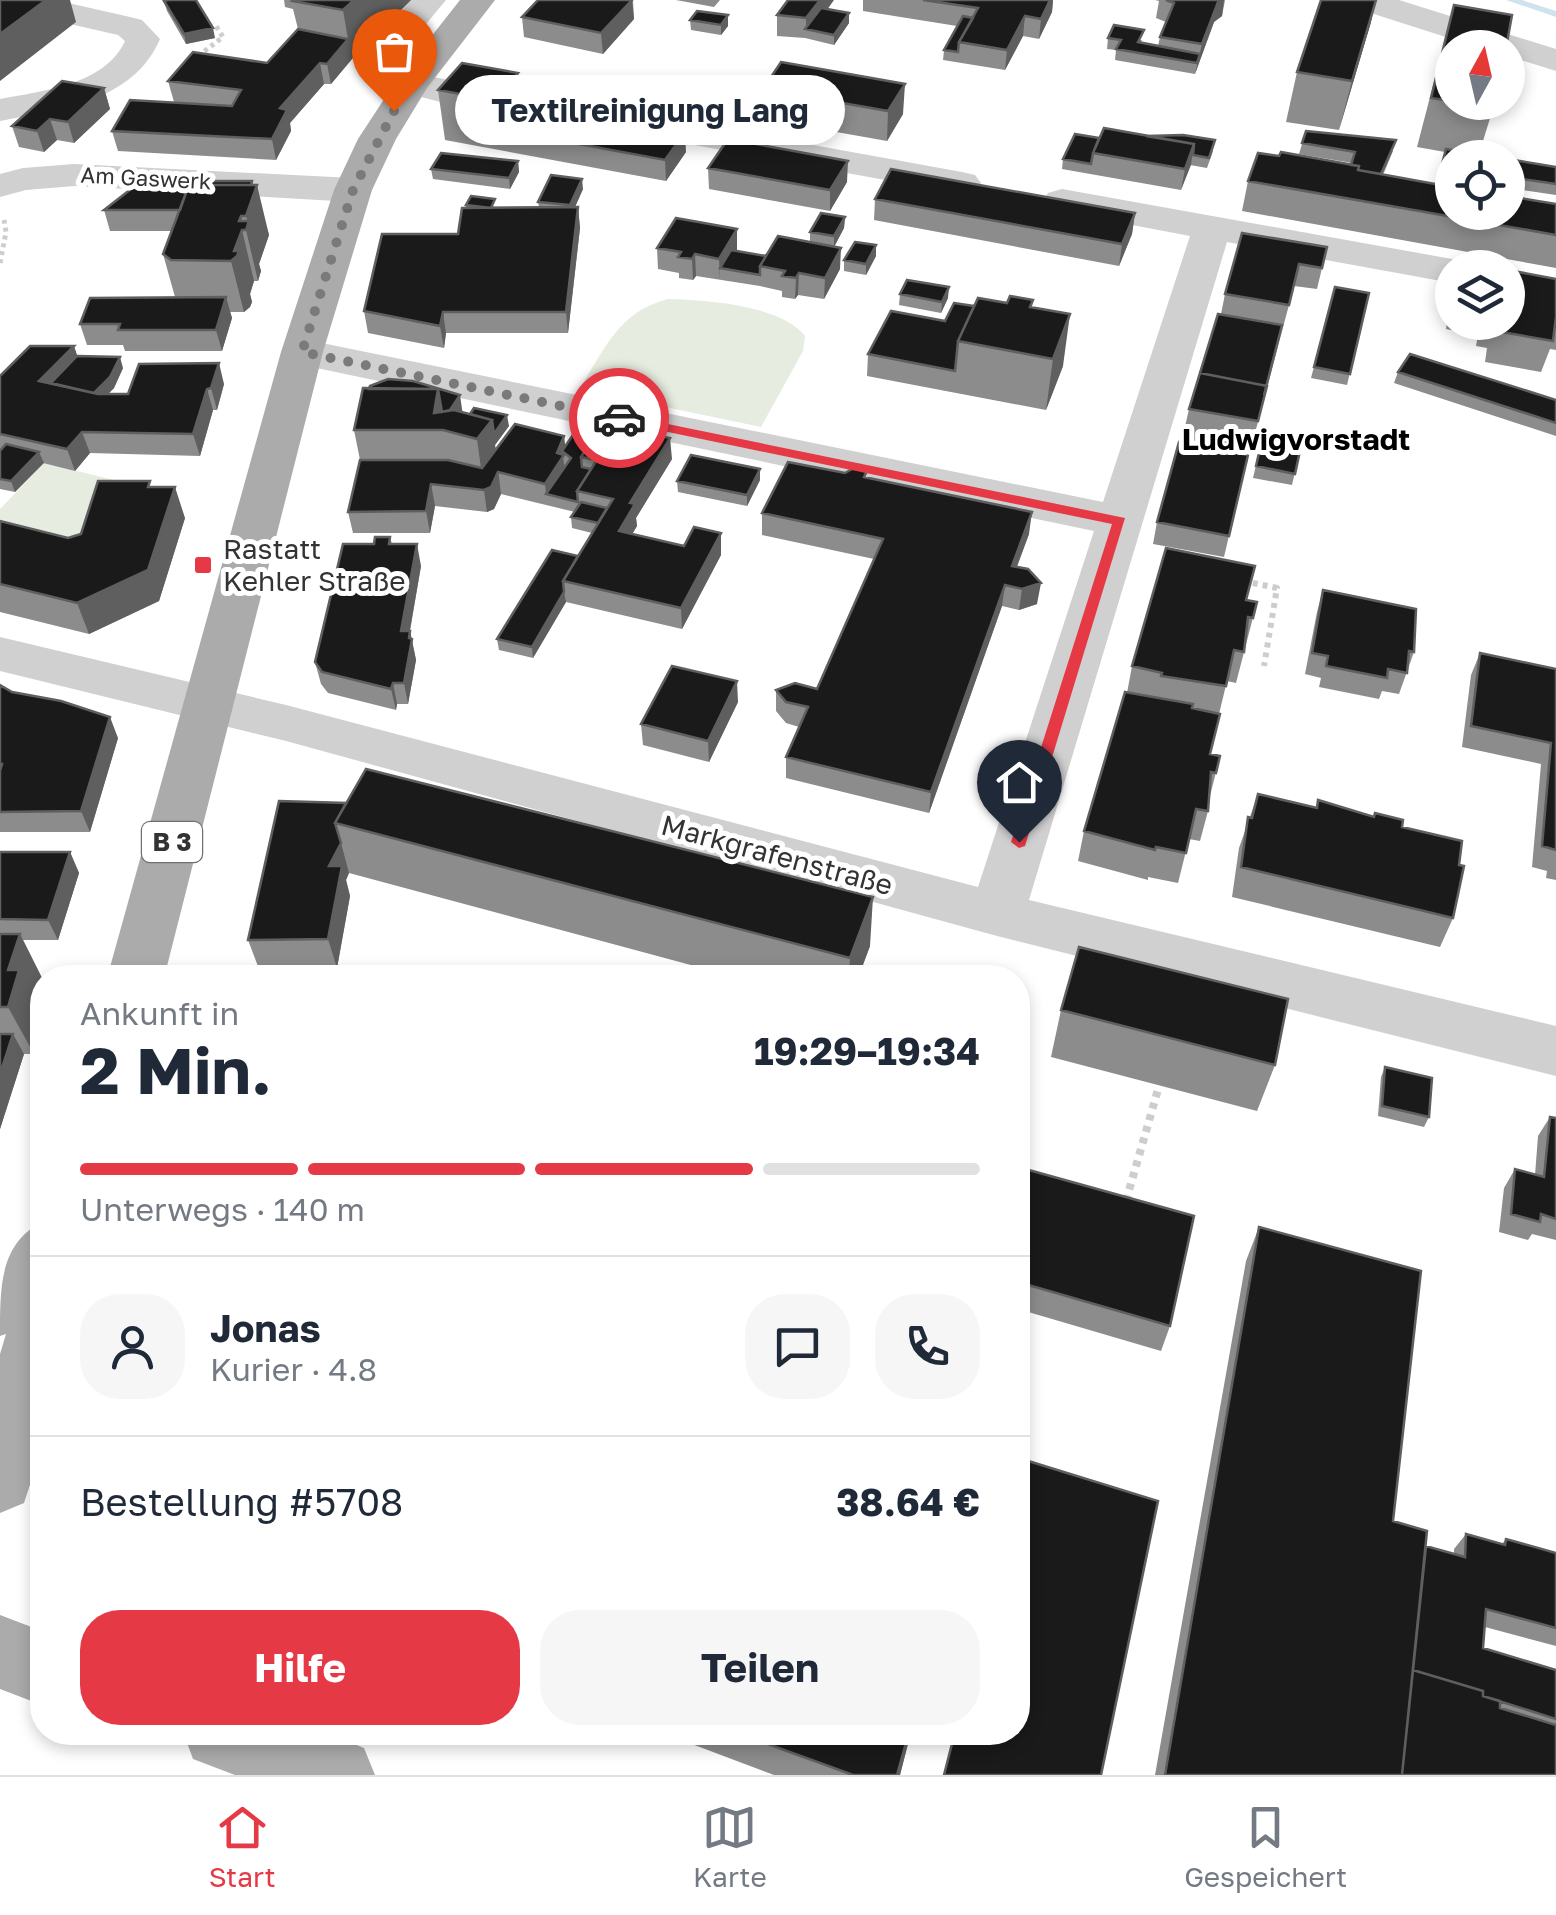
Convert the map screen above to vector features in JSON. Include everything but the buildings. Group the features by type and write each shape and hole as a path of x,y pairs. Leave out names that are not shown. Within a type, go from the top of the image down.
{"main road":[{"name":"B 3","path":"139,965 302,352 353,190 378,138 467,5"},
{"path":"0,1306 30,1267"},
{"path":"0,1479 30,1365"},
{"path":"0,1652 30,1663"},
{"path":"255,1745 337,1775"}],"street":[{"path":"10,0 106,21 81,66 12,100"},
{"path":"429,0 380,56 412,84 548,109"},
{"path":"1364,0 1556,60"},
{"path":"588,116 1435,268"},
{"name":"Am Gaswerk","path":"6,187 103,175 353,190"},
{"path":"997,914 1212,228"},
{"path":"302,352 1120,521"},
{"name":"Markgrafenstraße","path":"0,654 997,914 1556,1051"}],"path":[{"path":"0,263 6,232 6,187"},
{"path":"1240,581 1278,588 1264,666"},
{"path":"1126,1201 1159,1086"}],"shaded area":[{"path":"668,299 761,311 779,317 805,336 803,351 761,427 579,389 625,322"},
{"path":"44,463 143,487 92,565 0,549 0,509"}],"waterway":[{"path":"1511,0 1556,14"}],"way so far":[{"path":"394,111 353,190 302,352 619,418"}],"place":[{"name":"Textilreinigung Lang","path":"394,111"},
{"name":"Rastatt Kehler Straße","path":"203,565"}],"district":[{"name":"Ludwigvorstadt","path":"1296,440"}],"route":[{"path":"619,418 1120,521 1019,842"}]}
